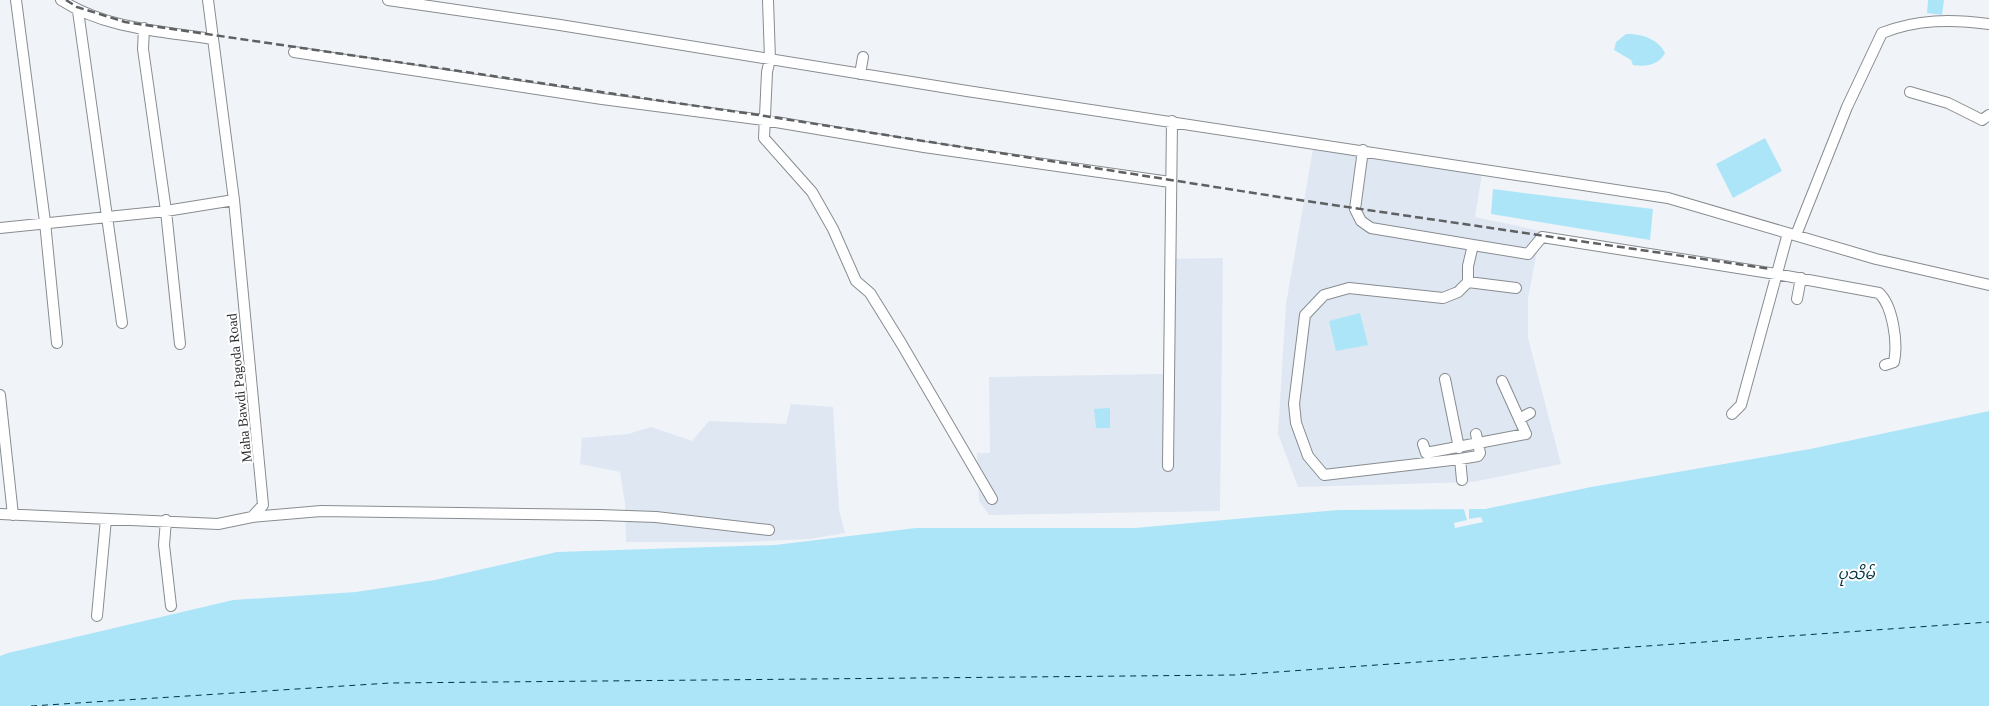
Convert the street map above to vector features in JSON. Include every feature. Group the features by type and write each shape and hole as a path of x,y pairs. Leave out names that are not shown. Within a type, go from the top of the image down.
{"street":[{"path":"16,0 57,343"},
{"path":"61,0 78,11 122,25 212,39"},
{"name":"Maha Bawdi Pagoda Road","path":"208,0 234,200 263,492 263,505 252,517"},
{"path":"388,0 560,25 860,74 1668,198 1876,259 1989,285"},
{"path":"768,0 770,59 767,72 764,138 812,192 834,229 856,281 870,293 992,499"},
{"path":"78,11 122,324"},
{"path":"1732,414 1741,405 1773,301 1776,274 1847,107 1882,33 1893,29 1952,19 1989,24"},
{"path":"144,28 143,49 166,211 180,344"},
{"path":"294,52 602,99 764,120 924,147 1170,182"},
{"path":"860,74 863,56"},
{"path":"1910,92 1948,103 1982,120 1989,115"},
{"path":"1168,466 1172,121"},
{"path":"1363,150 1355,208 1361,221 1371,228 1528,254 1542,237 1879,292 1887,299 1897,347 1894,362 1885,365"},
{"path":"0,228 166,211 234,200"},
{"path":"1473,245 1468,266 1468,282 1458,292 1443,298 1349,288 1324,295 1304,314 1294,404 1296,422 1308,456 1324,475 1478,456 1477,439"},
{"path":"1797,300 1801,278"},
{"path":"1468,282 1516,288"},
{"path":"1445,379 1458,448"},
{"path":"1423,444 1426,453 1458,448 1477,439 1526,434 1521,418 1502,381"},
{"path":"0,395 13,515"},
{"path":"1521,418 1530,413"},
{"path":"1460,459 1462,480"},
{"path":"0,514 166,520 218,524 252,517 322,511 600,515 656,517 769,530"},
{"path":"96,616 106,518"},
{"path":"166,520 164,545 171,606"}],"shaded area":[{"path":"1313,149 1482,174 1475,217 1541,231 1528,298 1528,338 1561,464 1473,482 1298,487 1278,434 1286,304"},
{"path":"1223,258 1220,511 989,515 979,501 977,453 990,453 989,377 1163,374 1166,259"},
{"path":"791,404 833,407 839,510 845,533 810,539 742,542 626,542 625,503 620,472 580,464 582,438 628,434 651,427 692,441 709,421 786,424"}],"water":[{"path":"1928,0 1944,0 1942,15 1927,13"},
{"path":"1626,34 1649,38 1658,44 1665,53 1656,63 1643,66 1633,65 1631,60 1614,50 1616,42"},
{"path":"1765,138 1782,171 1733,198 1716,164"},
{"path":"1493,189 1653,209 1650,240 1491,214"},
{"path":"1360,313 1368,345 1336,351 1329,321"},
{"path":"1110,408 1110,428 1096,428 1094,409"},
{"name":"ပုသိမ်","path":"1989,411 1989,706 0,706 0,656 233,600 356,592 435,580 557,552 775,545 916,528 1135,528 1338,510 1485,509 1591,487 1810,449"}],"pier":[{"path":"1463,506 1469,506 1469,519 1481,517 1483,522 1455,528 1454,523 1467,520"}],"ferry route":[{"path":"31,706 390,683 1234,675 1989,622"}],"railway":[{"path":"66,0 77,7 125,22 765,116 1279,197 1771,269"}]}
